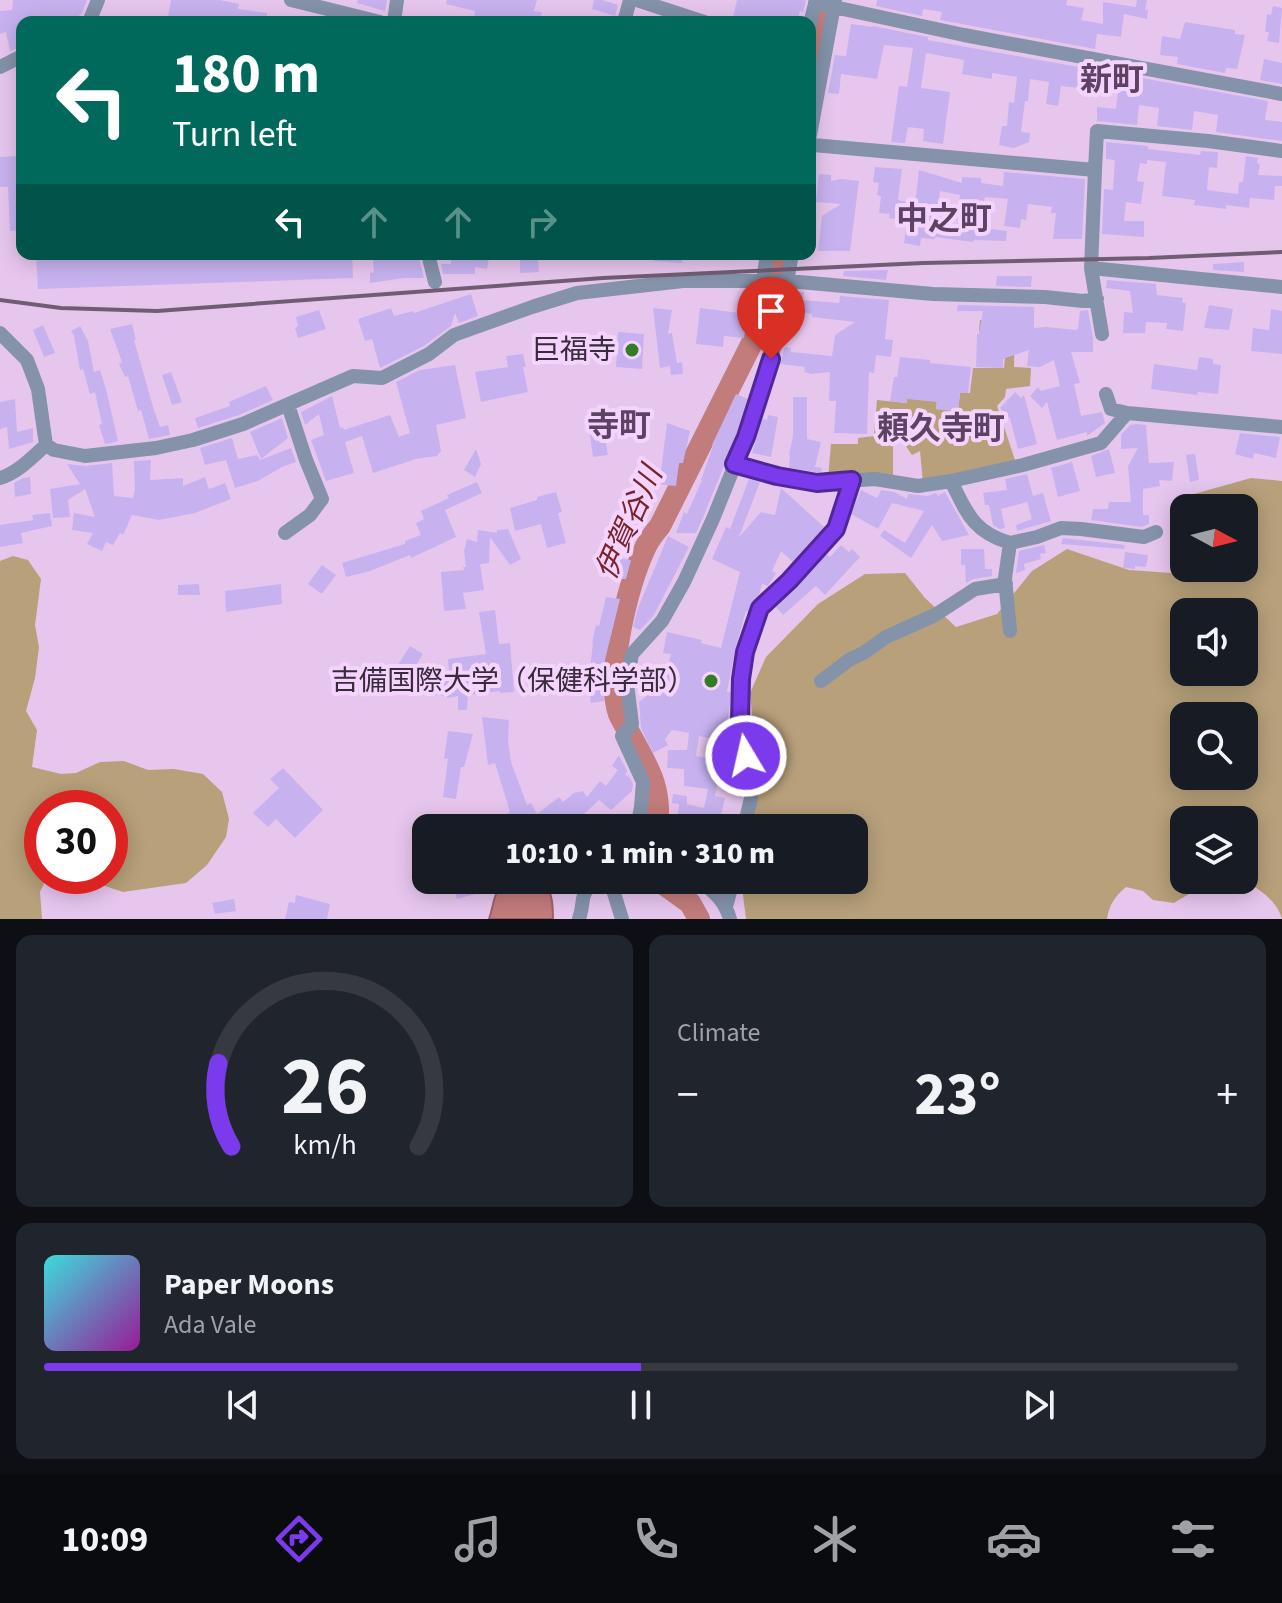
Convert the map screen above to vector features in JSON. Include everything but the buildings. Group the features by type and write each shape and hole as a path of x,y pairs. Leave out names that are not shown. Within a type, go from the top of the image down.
{"street":[{"path":"291,0 356,16"},
{"path":"637,0 686,16"},
{"path":"816,84 825,3 964,35 1282,94"},
{"path":"1102,334 1091,268 1097,131 1282,151"},
{"path":"816,145 1095,170"},
{"path":"430,260 435,282"},
{"path":"764,281 766,260"},
{"path":"640,814 643,782 627,730 627,683 632,654 662,621 713,519 746,437 776,342 791,260"},
{"path":"1091,268 1282,287"},
{"path":"0,333 27,360 38,389 46,445 54,450 85,456 156,448 193,440 243,424 353,376 382,378 429,354 454,335 577,293 683,281 788,281 933,294 1083,301 1097,299"},
{"path":"1106,394 1111,409 1127,413 1282,427"},
{"path":"285,533 310,515 322,499 288,405"},
{"path":"734,464 817,483 875,479 918,486 1023,465 1101,443 1127,413"},
{"path":"0,478 25,464 46,445"},
{"path":"747,814 751,772 740,722 745,652 760,608 836,529 852,480"},
{"path":"951,481 968,515 981,530 1010,543 1061,528 1144,537 1156,532"},
{"path":"1010,543 1005,578 1010,631"},
{"path":"821,681 886,637 935,615 975,589 1006,584"},
{"path":"579,919 584,894"},
{"path":"614,894 622,919"},
{"path":"716,894 728,913"}],"shaded area":[{"path":"980,320 1015,322 1014,367 1031,368 1030,386 1006,389 1005,397 997,406 1015,460 923,483 920,451 912,455 901,439 893,438 893,480 828,478 831,444 858,444 858,438 874,436 877,400 906,403 907,399 938,391 936,409 958,411 960,393 970,393 973,368 1004,368 1007,333 979,331"},
{"path":"1251,478 1282,481 1282,919 1276,906 1258,889 1258,806 1170,806 1170,894 1189,894 1174,903 1153,900 1143,891 1126,887 1113,901 1107,919 746,919 743,894 868,894 868,814 753,814 758,777 750,693 766,657 818,604 865,574 905,573 925,598 956,627 997,614 1032,571 1067,549 1129,570 1170,573 1170,582 1258,582 1258,494 1194,494"},
{"path":"13,556 28,560 41,579 35,625 39,647 26,711 37,730 32,767 61,774 76,773 100,762 124,761 148,770 174,769 203,774 222,792 229,819 226,837 207,865 186,883 128,891 128,790 24,790 24,894 40,894 42,919 0,919 0,561"},
{"path":"497,894 551,896 553,919 489,919"}],"waterway":[{"name":"伊賀谷川","path":"816,51 826,0"},
{"name":"伊賀谷川","path":"658,814 653,779 619,714 615,697 620,629 646,546 660,526 763,321 779,260"},
{"name":"伊賀谷川","path":"677,894 690,903 699,919"}],"railway":[{"path":"0,300 61,308 157,311 603,278 923,263 1282,252"}],"place":[{"name":"巨福寺","path":"632,350"},
{"name":"吉備国際大学（保健科学部）","path":"711,681"}],"district":[{"name":"新町","path":"1112,80"},
{"name":"中之町","path":"944,219"},
{"name":"寺町","path":"619,426"},
{"name":"頼久寺町","path":"941,429"}],"route":[{"path":"746,756 740,722 741,679 745,652 760,608 836,529 852,480 817,483 734,464 771,359"}]}
